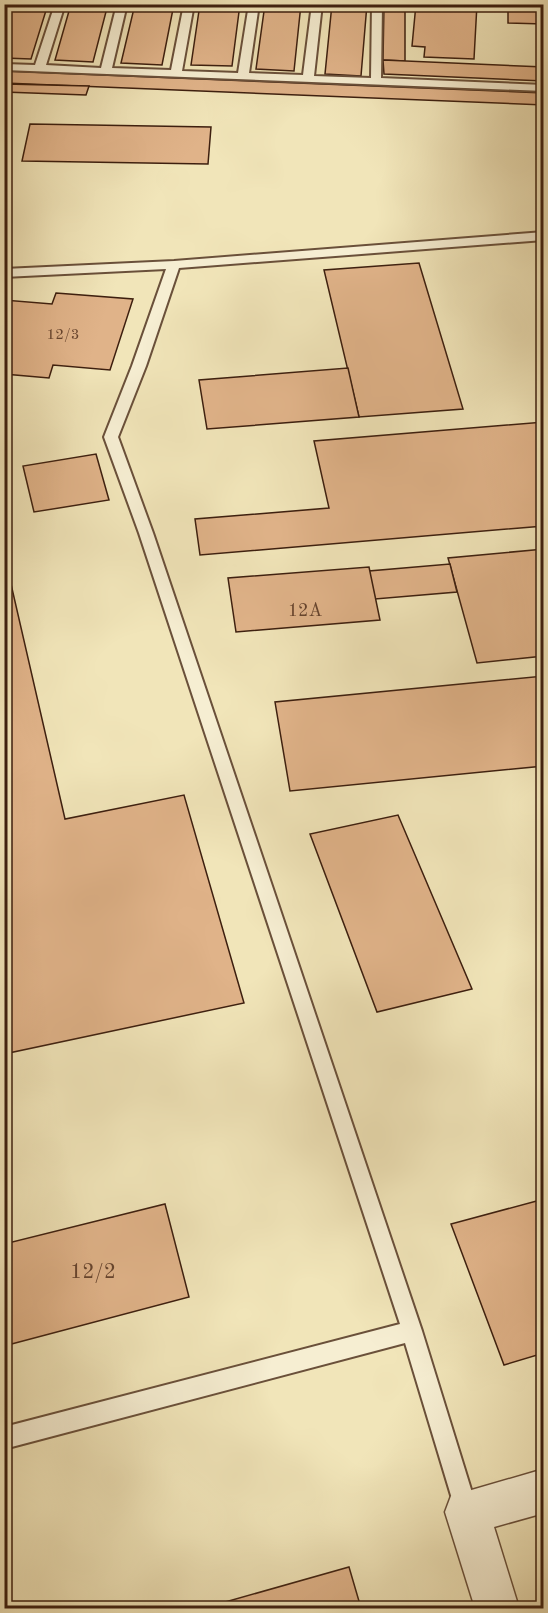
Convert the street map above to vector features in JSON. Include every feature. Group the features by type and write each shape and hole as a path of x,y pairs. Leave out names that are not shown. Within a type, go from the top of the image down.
{"street":[{"path":"497,1608 467,1512 543,1491"}],"lane":[{"path":"39,69 60,4"},
{"path":"106,71 122,4"},
{"path":"176,74 189,4"},
{"path":"243,77 254,4"},
{"path":"308,79 317,4"},
{"path":"376,82 377,4"},
{"path":"4,67 543,88"},
{"path":"4,273 174,265 543,236"},
{"path":"174,265 139,366 111,437 146,533 412,1331 467,1512"},
{"path":"4,1438 412,1331"}],"building":[{"path":"5,4 48,4 31,59 4,58"},
{"path":"71,4 108,4 93,62 55,60"},
{"path":"135,4 174,4 162,65 121,63"},
{"path":"200,4 240,4 232,66 191,65"},
{"path":"265,4 301,4 294,71 256,69"},
{"path":"332,4 367,4 361,76 325,74"},
{"path":"384,4 405,4 405,61 383,60"},
{"path":"416,4 477,4 474,59 424,57 425,47 412,46"},
{"path":"508,4 544,4 544,24 508,23"},
{"path":"383,60 544,67 544,81 384,74"},
{"path":"4,71 544,93 544,105 4,83"},
{"path":"5,84 89,86 86,95 4,92"},
{"path":"30,124 211,127 208,164 22,161"},
{"path":"419,263 463,409 359,417 324,270"},
{"path":"56,293 133,299 110,370 53,365 49,378 4,374 4,300 52,304"},
{"path":"348,368 359,417 207,429 199,380"},
{"path":"544,422 544,526 200,555 195,519 329,508 314,441"},
{"path":"96,454 109,500 34,512 23,466"},
{"path":"544,549 544,656 477,663 448,558"},
{"path":"450,564 457,592 375,599 369,571"},
{"path":"369,567 380,620 236,632 228,578"},
{"path":"4,571 8,571 65,819 184,795 244,1003 4,1054"},
{"path":"544,676 544,766 290,791 275,702"},
{"path":"398,815 472,989 377,1012 310,834"},
{"path":"544,1199 544,1353 504,1365 451,1224"},
{"path":"165,1204 189,1297 4,1346 4,1244"},
{"path":"349,1567 361,1608 204,1608"}]}
